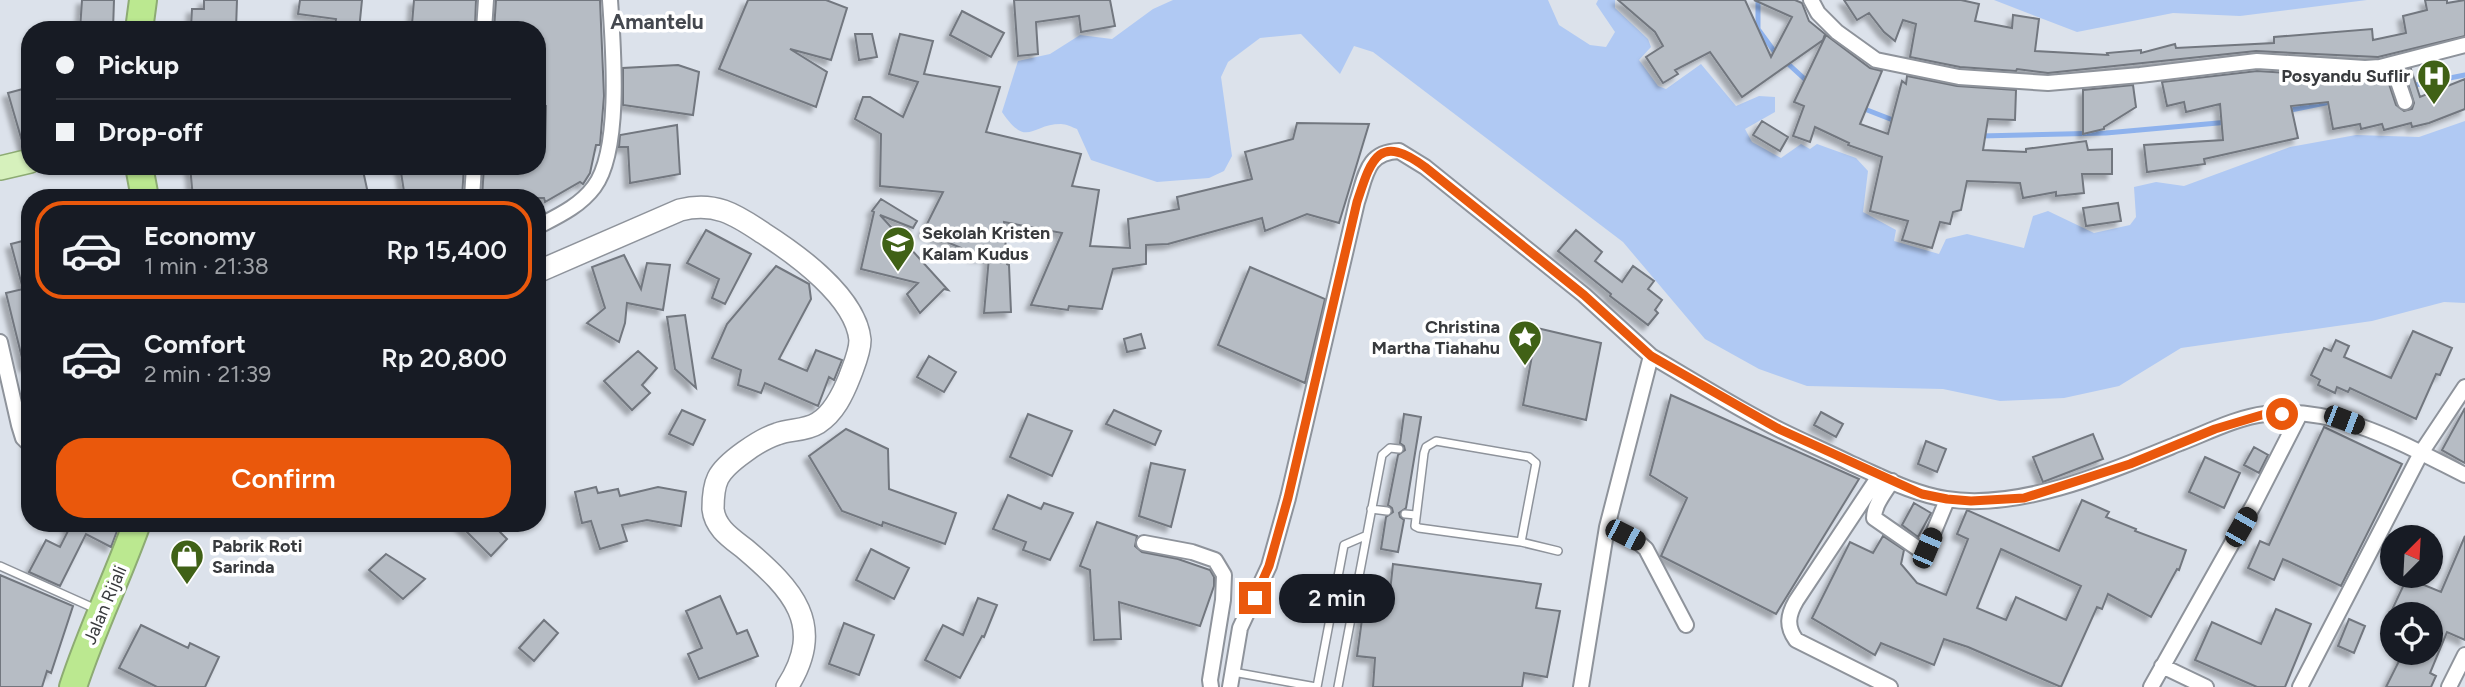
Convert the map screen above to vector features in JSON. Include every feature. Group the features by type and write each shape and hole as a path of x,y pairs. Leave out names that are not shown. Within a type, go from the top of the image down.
{"highway":[{"path":"140,21 143,0"},
{"path":"147,21 149,0"},
{"name":"Jalan Rijali","path":"73,687 100,611 122,566 134,532"}],"main road":[{"path":"0,168 21,163"}],"street":[{"path":"485,21 486,0"},
{"path":"546,222 570,210 595,186 608,154 613,95 610,0"},
{"path":"1811,0 1818,13 1837,32 1876,60 1959,77 2048,83 2257,61 2394,70 2465,45"},
{"path":"2394,70 2404,99"},
{"path":"1230,687 1240,628 1269,566 1288,498 1357,202 1371,162 1380,154 1399,151 1425,167 1584,295 1651,356 1779,429 1922,494 1971,501 2024,498 2130,464 2215,429 2265,414 2300,414 2344,420 2385,435 2465,475"},
{"path":"546,268 680,210 697,205 718,208 748,223 797,255 833,289 852,318 860,341 844,392 835,407 815,425 777,434 760,442 720,474 713,496 716,521 724,533 783,583 799,607 805,631 803,653 796,674 787,687"},
{"path":"0,342 21,432"},
{"path":"1581,687 1607,527 1651,356"},
{"path":"2300,687 2421,453 2465,387"},
{"path":"2151,687 2254,504 2300,414"},
{"path":"1886,479 1873,513 1874,518 1920,550 1927,548 1947,499"},
{"path":"1886,479 1796,601 1788,623 1796,640 1890,687"},
{"path":"1607,527 1638,541 1646,549 1686,625"},
{"path":"1144,543 1192,552 1215,560 1224,575 1211,687"},
{"path":"2449,687 2465,655"},
{"path":"2162,666 2206,687"}],"lane":[{"path":"1521,542 1536,463 1533,460 1436,441 1420,453 1415,526 1521,542 1558,551"},
{"path":"1338,687 1382,456 1391,448 1399,449"},
{"path":"1371,509 1387,511"},
{"path":"1405,514 1416,515"},
{"path":"1233,672 1316,687 1344,545 1365,536"},
{"path":"0,566 100,611"}],"shaded area":[{"path":"1173,0 1548,0 1559,25 1590,45 1606,47 1615,32 1596,4 1598,0 1615,0 1615,8 1648,39 1651,47 1639,60 1658,86 1666,89 1701,64 1736,106 1759,96 1775,97 1775,112 1745,129 1752,142 1781,158 1801,144 1810,149 1817,144 1856,158 1868,171 1863,212 1896,230 1894,241 1939,254 1946,239 1967,234 2024,248 2033,216 2048,211 2094,233 2130,225 2136,217 2134,187 2156,182 2184,186 2290,147 2356,135 2419,137 2465,121 2465,303 2444,302 2372,321 2181,348 2119,386 2064,398 2000,401 1943,389 1807,386 1759,369 1705,339 1623,242 1373,52 1354,46 1340,74 1301,34 1260,38 1228,62 1221,77 1232,156 1224,171 1209,178 1157,182 1091,160 1077,129 1061,124 1024,132 1010,123 1002,112 1018,61 1050,54 1080,35 1112,39 1153,9"},
{"path":"1994,0 2367,0 2240,16 2173,13 2077,32"}],"building":[{"path":"82,0 114,0 113,21 81,21"},
{"path":"204,0 237,0 236,21 191,21 192,9 204,9"},
{"path":"300,0 362,0 360,21 336,21 298,14"},
{"path":"414,0 476,0 475,21 412,21"},
{"path":"496,0 600,0 604,96 600,145 596,145 590,173 583,184 580,182 546,201 546,189 483,189 483,175 546,175 546,21 495,21"},
{"path":"748,0 826,0 847,8 831,60 790,49 827,72 816,107 719,69"},
{"path":"1014,0 1110,0 1115,26 1081,32 1079,16 1036,22 1038,54 1018,56"},
{"path":"1618,0 1745,0 1771,57 1792,17 1754,0 1795,0 1802,3 1809,21 1825,34 1823,40 1742,97 1710,52 1675,70 1678,74 1663,83 1646,57 1663,46 1655,32"},
{"path":"1844,0 1961,0 1979,4 1975,21 2012,28 2013,15 2039,19 2035,51 2108,55 2107,53 2141,50 2141,53 2175,44 2176,48 2274,43 2274,37 2372,29 2373,40 2406,33 2403,16 2427,10 2425,0 2447,0 2447,3 2465,0 2465,36 2378,57 2256,51 2048,73 1960,67 1910,57 1916,24 1903,20 1895,41 1869,13 1857,20"},
{"path":"962,11 1004,33 991,57 950,35"},
{"path":"855,34 872,34 877,57 859,60"},
{"path":"900,34 933,41 924,74 1000,87 986,132 1081,154 1072,186 1099,190 1090,246 1130,248 1128,219 1179,209 1177,197 1252,179 1245,152 1293,139 1297,123 1369,124 1339,223 1307,214 1265,231 1262,218 1168,244 1146,245 1146,264 1113,269 1102,309 1069,306 1068,310 1031,305 1062,233 1004,222 1011,312 984,313 989,257 973,256 973,253 923,232 943,192 880,186 881,134 855,119 863,97 870,97 903,117 918,82 889,74"},
{"path":"1826,35 1870,68 1882,71 1860,124 1888,134 1902,81 1906,84 1907,76 1957,86 2016,90 2015,120 1988,119 1983,150 2026,152 2026,149 2086,141 2088,150 2112,149 2112,174 2082,174 2084,193 2056,196 2056,192 2023,198 2020,183 1967,181 1961,210 1953,212 1950,224 1940,222 1932,248 1902,240 1908,221 1870,211 1882,157 1848,145 1849,143 1815,127 1810,142 1793,136 1804,106 1794,102"},
{"path":"678,65 699,72 693,115 623,105 623,68"},
{"path":"2411,69 2420,97 2465,79 2465,109 2429,123 2412,127 2411,123 2384,130 2382,124 2361,129 2360,124 2333,129 2328,102 2291,106 2298,138 2204,159 2205,164 2147,172 2144,145 2223,140 2220,104 2186,112 2184,102 2167,106 2162,82 2257,71 2364,78 2386,75 2396,105 2404,111 2412,109 2414,103 2404,71"},
{"path":"2133,85 2136,107 2104,129 2083,134 2083,90"},
{"path":"21,89 21,138 8,93"},
{"path":"1762,121 1788,137 1780,151 1753,135"},
{"path":"677,125 680,174 630,183 628,147 619,147 620,135"},
{"path":"191,175 364,175 367,189 192,189"},
{"path":"401,175 463,175 463,189 404,189"},
{"path":"881,199 917,221 913,228 880,215 948,290 944,289 920,313 907,294 918,283 861,269 874,212 872,211"},
{"path":"2118,203 2121,221 2086,226 2083,208"},
{"path":"706,230 751,254 725,304 712,298 719,279 687,263"},
{"path":"1576,230 1602,252 1595,261 1622,282 1633,266 1654,281 1648,289 1662,300 1655,310 1658,313 1648,325 1558,251"},
{"path":"21,241 21,282 11,244"},
{"path":"624,255 641,289 647,263 670,265 663,310 627,303 619,342 587,323 605,308 592,267"},
{"path":"776,266 809,284 811,299 779,359 807,371 816,350 842,360 834,380 829,377 818,406 765,383 761,393 738,385 741,370 712,358 727,324"},
{"path":"1250,267 1325,299 1305,383 1218,345"},
{"path":"21,289 21,354 6,293"},
{"path":"685,315 696,388 675,369 667,317"},
{"path":"1537,328 1601,343 1586,420 1523,405"},
{"path":"2413,331 2452,348 2440,375 2436,374 2416,419 2350,388 2348,392 2337,387 2335,393 2318,385 2320,380 2311,375 2324,348 2331,351 2336,340 2349,346 2344,357 2391,378"},
{"path":"1141,334 1145,348 1127,352 1124,339"},
{"path":"638,351 657,368 642,385 650,393 632,410 604,381"},
{"path":"929,356 956,372 944,392 917,377"},
{"path":"1671,395 1859,479 1776,614 1661,556 1687,498 1650,475"},
{"path":"2465,408 2465,463 2442,450"},
{"path":"682,410 705,420 693,445 669,434"},
{"path":"1114,410 1161,431 1155,445 1106,424"},
{"path":"1821,412 1843,424 1836,437 1814,425"},
{"path":"1028,414 1072,431 1052,476 1010,457"},
{"path":"1404,414 1421,417 1406,508 1399,513 1404,520 1398,552 1381,549 1386,517 1393,512 1388,505 1398,455 1405,450 1400,443"},
{"path":"2324,427 2402,464 2341,586 2283,559 2274,580 2248,568 2260,541 2269,545"},
{"path":"846,429 888,449 889,489 956,513 945,544 842,511 809,456"},
{"path":"2093,434 2103,459 2043,482 2033,457"},
{"path":"1926,441 1946,449 1937,472 1918,464"},
{"path":"2254,447 2268,455 2259,473 2244,465"},
{"path":"2205,457 2240,473 2224,508 2189,492"},
{"path":"1151,463 1185,470 1171,527 1139,516"},
{"path":"596,487 598,493 618,489 620,496 658,487 686,492 681,526 647,520 622,525 627,541 600,549 591,521 582,523 575,492"},
{"path":"1008,495 1041,509 1044,503 1073,513 1050,560 1023,550 1026,542 993,529"},
{"path":"2082,500 2109,512 2106,517 2136,529 2135,531 2186,550 2179,570 2177,569 2151,617 2108,594 2102,609 2097,607 2061,687 1944,639 1934,665 1881,643 1875,655 1812,618 1850,542 1873,553 1883,536 1904,550 1901,564 1917,583 1946,595 1968,539 1957,534 1967,510 2059,551","holes":["2001,549 2081,586 2066,620 2016,597 2006,620 1977,608"]},
{"path":"1914,503 1931,513 1918,537 1902,525"},
{"path":"1097,522 1137,536 1135,546 1142,552 1178,559 1210,570 1214,577 1214,586 1200,626 1119,602 1121,639 1094,640 1090,570 1080,566"},
{"path":"68,532 117,532 111,547 86,534 60,586 29,572 46,540 60,547"},
{"path":"467,532 500,532 507,539 491,556"},
{"path":"2465,536 2465,640 2447,632 2443,642 2443,602 2396,602 2402,588 2431,588 2441,592"},
{"path":"871,549 909,568 894,599 856,580"},
{"path":"386,554 425,579 403,599 369,570"},
{"path":"1393,564 1541,584 1536,608 1560,611 1547,677 1524,673 1522,687 1373,687 1375,658 1357,656 1365,597 1389,601"},
{"path":"0,575 73,606 51,673 47,671 42,687 0,687"},
{"path":"720,596 737,634 747,630 758,656 699,679 688,654 702,648 686,611"},
{"path":"978,598 997,605 984,637 982,636 960,678 925,660 943,625 963,635"},
{"path":"2276,609 2311,624 2285,687 2257,687 2195,660 2212,622 2261,644"},
{"path":"2349,619 2365,626 2354,653 2338,646"},
{"path":"544,620 558,633 534,661 519,648"},
{"path":"844,623 874,635 859,675 829,664"},
{"path":"141,625 188,648 190,643 219,657 205,687 157,687 119,668"},
{"path":"2397,665 2433,665 2430,673 2436,676 2431,687 2386,687"}],"waterway":[{"path":"1758,0 1758,29 1777,55"},
{"path":"1785,61 1809,83"},
{"path":"2410,86 2465,75"},
{"path":"2286,111 2335,101"},
{"path":"1862,108 1898,122"},
{"path":"1980,136 2106,133 2229,122"}],"place":[{"name":"Posyandu Suflir","path":"2434,106"},
{"name":"Sekolah Kristen Kalam Kudus","path":"898,273"},
{"name":"Christina Martha Tiahahu","path":"1525,367"},
{"name":"Pabrik Roti Sarinda","path":"187,586"}],"district":[{"name":"Amantelu","path":"657,22"}],"route":[{"path":"1255,598 1269,566 1288,498 1357,202 1371,162 1380,154 1391,151 1409,155 1425,167 1584,295 1651,356 1779,429 1922,494 1971,501 2024,498 2130,464 2215,429 2265,414 2282,414"}]}
